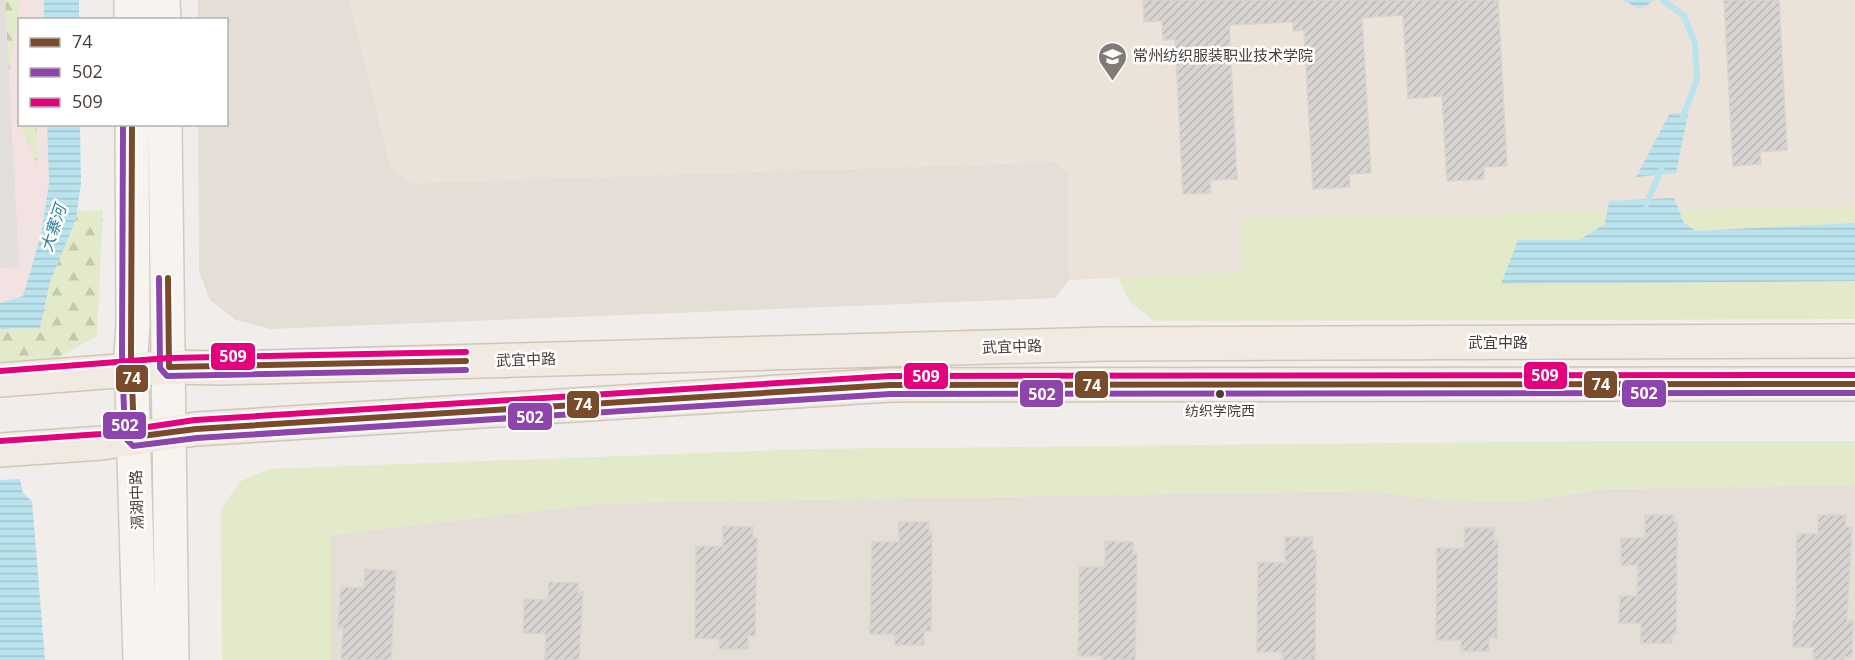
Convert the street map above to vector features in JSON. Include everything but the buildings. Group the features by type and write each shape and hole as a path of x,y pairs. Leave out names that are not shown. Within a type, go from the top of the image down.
{"main road":[{"path":"131,0 131,18"},
{"path":"164,0 164,18"},
{"name":"滆湖中路","path":"132,126 132,372 140,660"},
{"path":"165,126 171,432 172,660"},
{"name":"武宜中路","path":"132,372 169,367 223,368 1104,344 1855,341"},
{"path":"0,380 132,372"},
{"path":"0,450 47,449 171,432 890,385 1855,384"}],"shaded area":[{"path":"0,0 44,0 44,18 18,18 18,126 47,126 49,183 41,235 23,296 0,303"},
{"path":"0,0 5,0 19,267 0,268"},
{"path":"198,0 349,0 390,166 410,183 1054,162 1068,174 1069,280 1055,298 270,329 236,320 210,300 199,272 198,126 228,126 228,18 198,18"},
{"name":"常州纺织服装职业技术学院","path":"349,0 1855,0 1855,206 1242,218 1242,272 1069,280 1068,174 1054,162 410,183 390,166"},
{"path":"1855,485 1855,660 331,660 331,535 605,503 1370,491 1439,500 1527,501 1605,489"}],"green space":[{"path":"5,0 20,0 9,73"},
{"path":"20,126 37,126 37,164"},
{"path":"1855,206 1855,319 1154,321 1129,301 1118,278 1242,272 1241,218"},
{"path":"103,210 97,336 47,364 0,365 0,329 40,328 50,282 77,211"},
{"path":"1604,441 1855,441 1855,485 1605,489 1527,501 1439,500 1370,491 605,503 331,535 331,660 222,660 221,508 241,481 269,469 808,449"}],"water":[{"path":"44,0 79,0 79,18 44,18"},
{"path":"1623,0 1655,0 1640,9"},
{"path":"1670,113 1688,113 1676,173 1636,177"},
{"name":"大寨河","path":"47,126 80,126 81,183 76,219 50,282 40,328 0,329 0,303 23,296 41,235 49,183"},
{"path":"1674,198 1684,223 1696,231 1855,223 1855,281 1501,284 1518,240 1579,240 1605,224 1609,201"},
{"path":"20,479 23,493 32,501 45,660 0,660 0,480"}],"waterway":[{"path":"1663,0 1684,16 1695,43 1697,80 1682,119"},
{"path":"1646,205 1662,167"}],"transit line":[{"name":"502","path":"123,126 122,354 125,438 133,446 197,438 890,394 1855,393"},
{"name":"74","path":"132,126 131,354 134,437 196,429 890,385 1855,384"},
{"name":"502","path":"159,278 160,368 167,376 466,370"},
{"name":"74","path":"168,278 169,367 466,361"},
{"name":"509","path":"0,371 169,358 466,352"},
{"name":"509","path":"0,441 101,434 195,420 890,376 1855,375"}],"place":[{"name":"常州纺织服装职业技术学院","path":"1112,82"},
{"name":"纺织学院西","path":"1220,394"}]}
